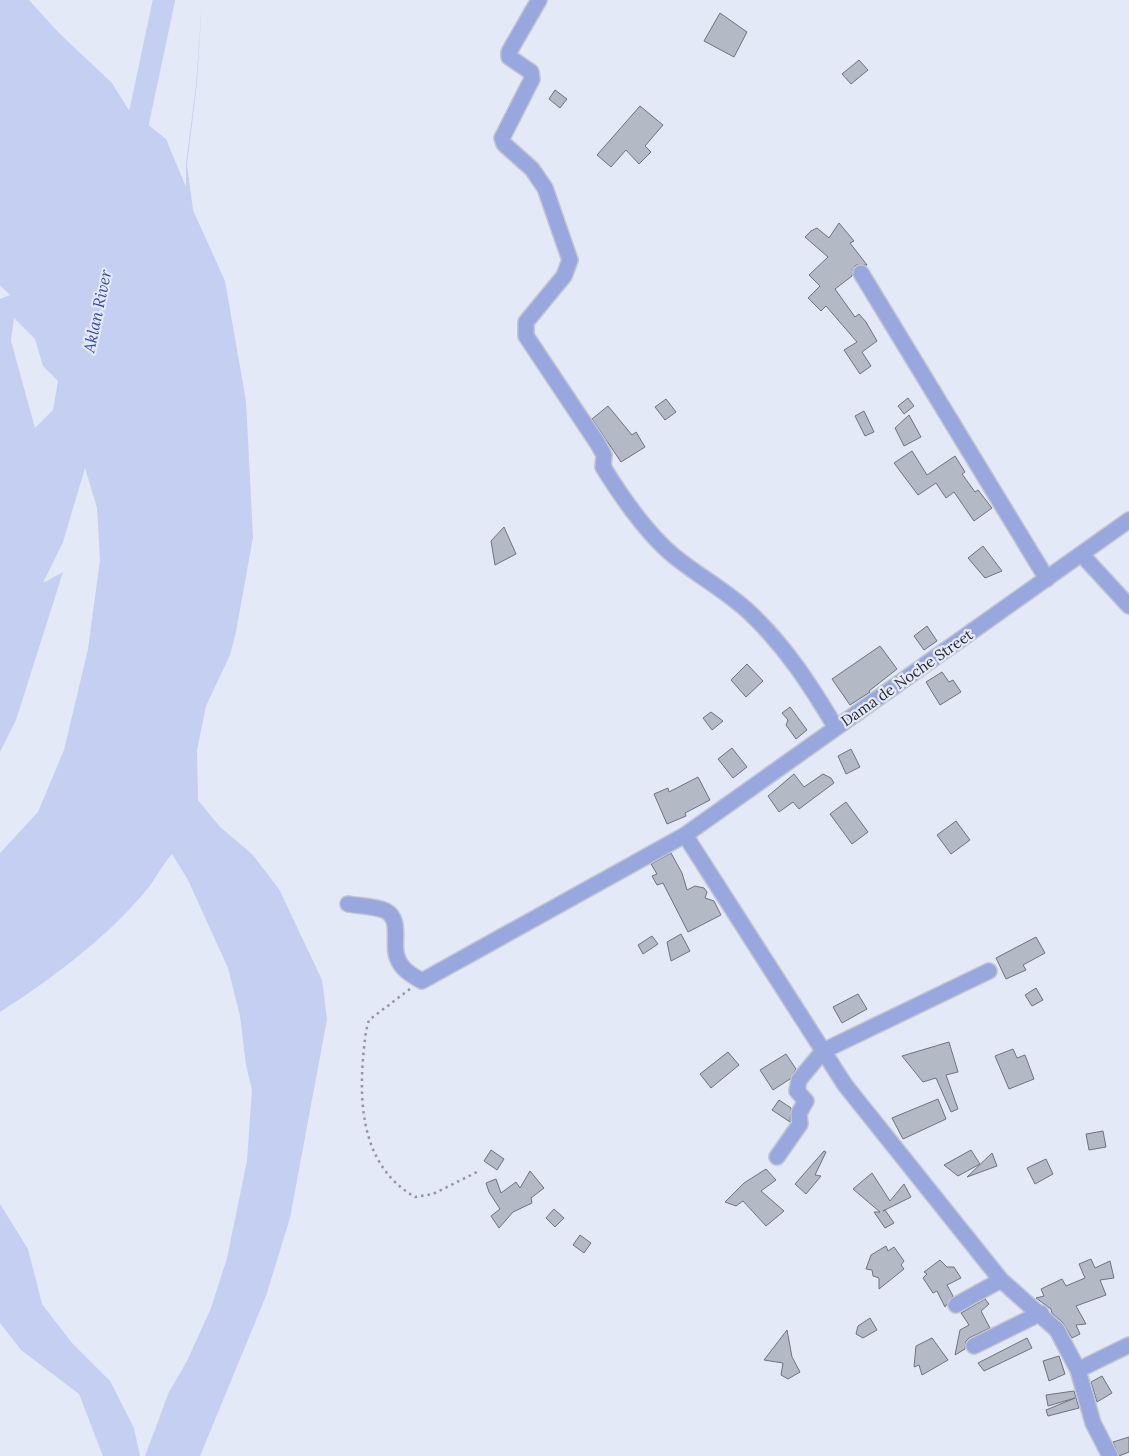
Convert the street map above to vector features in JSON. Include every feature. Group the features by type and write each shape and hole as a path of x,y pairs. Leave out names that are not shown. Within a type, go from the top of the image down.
{"street":[{"path":"539,0 509,52 509,57 531,72 532,79 502,138 504,144 532,169 545,188 570,265 564,276 526,322 526,336 604,454 602,467 656,540 744,608 785,649 814,690 836,728"},
{"path":"861,273 1047,579"},
{"name":"Dama de Noche Street","path":"422,981 685,835 1129,520"},
{"path":"1082,555 1129,606"},
{"path":"685,835 845,1085 1001,1280 1041,1313 1057,1330 1078,1370 1092,1423 1110,1456"},
{"path":"348,904 384,910 391,915 396,929 398,959 406,972 422,981"},
{"path":"777,1157 800,1124 799,1111 806,1101 797,1091 799,1080 822,1051 988,970"},
{"path":"956,1304 1001,1280"},
{"path":"974,1346 1041,1313"},
{"path":"1078,1370 1129,1345"}],"path":[{"path":"422,981 369,1020 364,1042 362,1112 369,1141 373,1152 394,1183 415,1197 433,1194 477,1172"}],"water":[{"path":"0,0 29,0 58,32 112,83 128,109 166,139 186,187 186,164 196,86 202,0 197,83 187,165 193,210 225,281 246,401 253,537 230,655 206,706 197,750 198,800 220,827 252,854 279,889 322,980 327,1019 290,1218 266,1296 200,1456 145,1456 169,1392 187,1361 211,1308 227,1258 247,1161 252,1090 246,1065 240,1016 228,968 188,880 172,854 147,889 111,928 57,973 0,1012 0,853 38,812 64,750 88,649 100,560 97,508 85,468 63,542 43,583 63,572 16,720 0,752 0,299 10,295 0,285","holes":["14,318 35,339 43,366 58,381 53,410 35,428 11,341"]},
{"path":"0,1204 28,1249 42,1304 72,1343 110,1381 134,1428 140,1456 103,1456 79,1394 21,1350 0,1323"}],"building":[{"path":"720,13 747,32 734,57 704,41"},
{"path":"859,60 868,70 851,84 842,74"},
{"path":"555,90 567,99 560,108 549,99"},
{"path":"640,106 663,125 645,146 651,152 639,164 626,150 611,167 597,155"},
{"path":"839,223 854,241 850,243 867,265 856,265 852,276 835,289 855,317 859,314 866,322 877,341 862,352 871,366 860,374 844,350 857,342 826,306 821,311 808,298 820,286 809,275 828,257 805,237 817,228 829,238"},
{"path":"908,398 914,406 904,414 898,406"},
{"path":"666,399 676,412 665,420 655,407"},
{"path":"608,406 632,435 636,432 645,447 621,462 592,419"},
{"path":"864,411 874,432 865,436 855,416"},
{"path":"909,415 921,437 904,446 895,428"},
{"path":"912,451 927,475 955,456 965,472 962,474 975,492 978,490 992,508 974,521 954,492 946,498 936,483 918,495 894,463"},
{"path":"504,527 516,554 495,565 491,541"},
{"path":"983,546 1002,571 985,578 968,558"},
{"path":"927,626 937,641 924,650 914,636"},
{"path":"880,646 897,669 870,692 850,705 832,679"},
{"path":"747,664 763,681 746,697 731,680"},
{"path":"942,672 949,682 953,680 961,692 940,705 926,682"},
{"path":"790,707 807,730 796,739 786,725 788,720 782,713"},
{"path":"711,712 723,721 712,730 703,718"},
{"path":"732,748 747,767 733,778 718,759"},
{"path":"851,749 860,767 846,774 838,756"},
{"path":"794,774 804,787 823,774 831,778 834,783 799,809 793,802 779,812 768,796"},
{"path":"698,777 710,800 685,813 686,816 667,824 654,794 668,788 669,792"},
{"path":"846,802 868,832 852,844 830,814"},
{"path":"956,821 970,840 951,854 937,835"},
{"path":"671,853 682,873 687,890 695,886 704,888 707,892 705,898 714,901 721,915 688,932 663,883 657,885 652,876 657,874 651,864"},
{"path":"681,934 690,951 671,961 667,942"},
{"path":"652,936 658,944 643,954 638,945"},
{"path":"1036,937 1045,953 1023,965 1026,970 1006,979 996,958"},
{"path":"1036,988 1043,1000 1032,1006 1025,995"},
{"path":"858,994 867,1009 842,1023 833,1007"},
{"path":"949,1042 958,1072 946,1075 958,1109 951,1112 936,1078 923,1082 902,1056"},
{"path":"1013,1049 1017,1058 1025,1055 1034,1079 1009,1089 995,1056"},
{"path":"728,1052 739,1065 711,1088 700,1074"},
{"path":"786,1054 796,1069 790,1079 773,1090 760,1070"},
{"path":"938,1099 946,1119 903,1139 892,1118"},
{"path":"779,1100 791,1108 790,1122 772,1110"},
{"path":"1103,1131 1106,1147 1089,1150 1086,1134"},
{"path":"491,1150 504,1159 497,1170 484,1161"},
{"path":"971,1150 980,1164 958,1176 944,1165"},
{"path":"824,1151 826,1152 815,1175 821,1176 806,1194 795,1184"},
{"path":"992,1153 997,1166 967,1177"},
{"path":"1046,1159 1053,1174 1035,1184 1027,1168"},
{"path":"766,1169 776,1180 761,1191 784,1211 766,1226 743,1201 736,1206 725,1202 744,1183"},
{"path":"530,1171 544,1188 531,1198 532,1203 513,1212 499,1228 491,1216 500,1209 489,1192 486,1183 496,1179 501,1193 516,1182 520,1188"},
{"path":"872,1173 890,1201 904,1184 911,1197 885,1210 894,1223 885,1228 874,1212 880,1212 853,1189"},
{"path":"554,1209 564,1218 555,1227 546,1218"},
{"path":"580,1235 591,1243 584,1253 573,1245"},
{"path":"886,1246 888,1251 894,1247 904,1261 901,1265 904,1269 879,1289 879,1278 873,1276 872,1270 866,1269 871,1255"},
{"path":"1091,1259 1095,1268 1110,1261 1114,1278 1100,1280 1106,1295 1076,1306 1086,1324 1076,1325 1080,1334 1072,1338 1063,1323 1052,1313 1051,1309 1036,1298 1044,1296 1041,1289 1062,1279 1066,1286 1085,1278 1079,1264"},
{"path":"940,1260 947,1267 954,1267 961,1278 947,1285 953,1296 945,1307 937,1291 933,1293 923,1278 927,1274 924,1272"},
{"path":"985,1299 989,1304 981,1311 990,1328 969,1338 966,1341 965,1349 955,1355 960,1330 969,1325 961,1313"},
{"path":"870,1318 877,1330 863,1338 856,1334 858,1326"},
{"path":"787,1330 792,1357 800,1372 788,1379 781,1375 783,1363 764,1360"},
{"path":"932,1338 948,1360 922,1375 919,1365 914,1367 916,1346"},
{"path":"1027,1338 1032,1348 984,1371 978,1363"},
{"path":"1059,1356 1065,1374 1049,1381 1043,1361"},
{"path":"1102,1376 1112,1393 1097,1402 1091,1382"},
{"path":"1074,1391 1079,1408 1048,1416 1046,1410 1075,1398 1048,1406 1046,1395"},
{"path":"1129,1437 1129,1452 1119,1456 1113,1442"}],"waterway":[{"name":"Aklan River","path":"133,146 164,0"}]}
